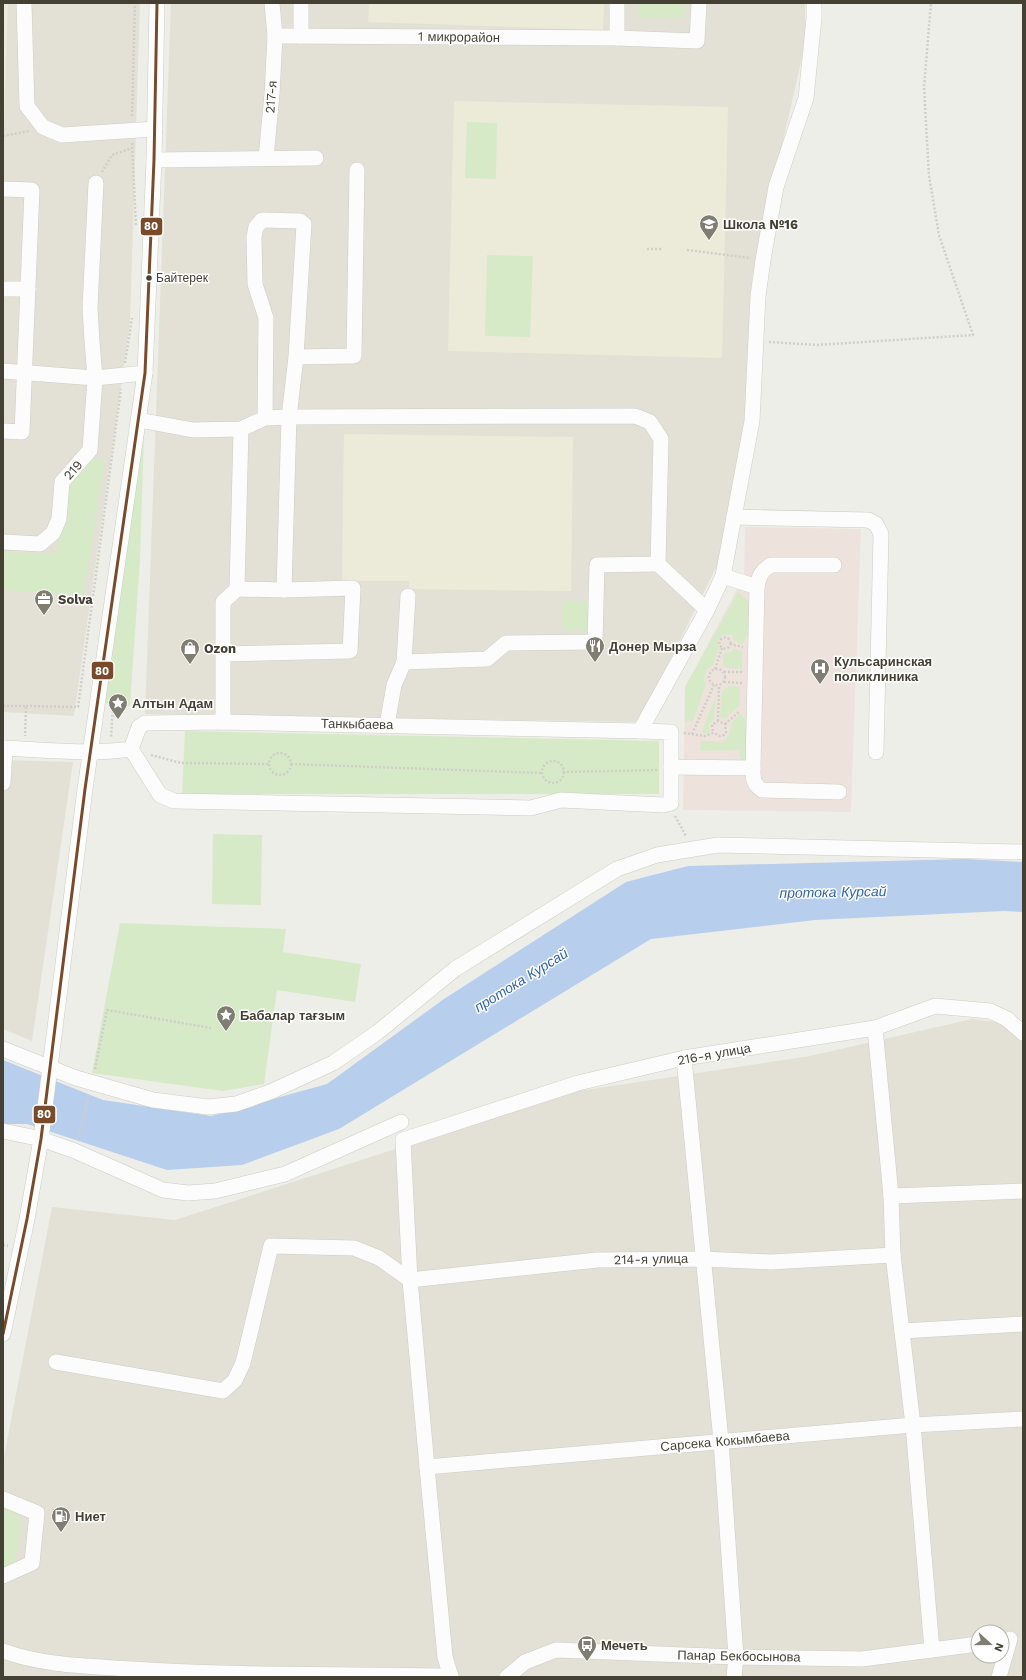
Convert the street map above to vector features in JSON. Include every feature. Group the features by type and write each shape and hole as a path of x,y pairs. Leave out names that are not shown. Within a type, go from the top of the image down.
{"street":[{"path":"24,3 27,106 43,127 62,135 155,129"},
{"path":"3,1334 27,1218 36,1138 51,1068 90,752 145,373 154,160 157,3"},
{"name":"217-я","path":"266,158 272,94 275,36 272,3"},
{"path":"301,3 301,36"},
{"path":"617,3 617,38"},
{"name":"1 микрорайон","path":"275,36 617,38 697,41 699,3"},
{"path":"640,731 707,610 723,576 752,421 758,296 763,260 776,187 806,98 814,18 814,3"},
{"path":"154,160 316,158"},
{"path":"296,357 354,356 357,170"},
{"name":"219","path":"3,542 40,544 53,534 60,519 62,482 90,450 95,378 90,308 96,183"},
{"path":"3,189 32,190 22,432 3,431"},
{"path":"265,418 266,318 255,284 254,237 256,226 262,220 300,221 304,224 296,357 289,417 284,590"},
{"path":"3,288 28,289"},
{"path":"3,371 95,378 145,373"},
{"path":"139,420 193,430 241,429 265,418 289,417 635,416 650,422 661,438 658,564"},
{"path":"237,590 241,429"},
{"path":"734,517 868,520 876,524 881,534 876,752"},
{"path":"404,662 487,660 506,643 595,642 597,565 658,564 707,610"},
{"path":"834,566 771,565 763,570 759,576 757,587 753,780 762,790 839,792"},
{"path":"723,576 757,587"},
{"path":"222,654 350,651 353,588 237,590 223,602 222,654 223,722"},
{"path":"387,725 394,685 404,662 408,596"},
{"name":"Танкыбаева","path":"131,749 139,727 145,723 223,722 671,732"},
{"path":"3,783 4,748 90,752 113,752 131,749 160,795 174,801 531,808 561,800 663,805 671,803 671,732"},
{"path":"671,767 753,768"},
{"path":"3,1048 92,1084 153,1100 208,1107 236,1104 270,1092 333,1063 378,1032 455,969 617,869 657,855 718,845 1023,852"},
{"name":"216-я улица","path":"410,1280 403,1140 578,1083 684,1058 875,1028 935,1006 990,1011 1007,1019 1023,1033"},
{"path":"875,1028 891,1196 893,1255 913,1426 932,1650"},
{"path":"684,1058 721,1441 736,1657 734,1677"},
{"path":"3,1131 36,1138 74,1151 163,1190 188,1193 215,1190 286,1174 401,1122"},
{"path":"891,1196 1023,1191"},
{"path":"3,1651 24,1658 49,1663 187,1672 451,1676 446,1657 426,1467 410,1280 379,1258 354,1248 271,1246 243,1363 235,1380 223,1391 56,1362"},
{"name":"214-я улица","path":"410,1280 596,1260 703,1259 771,1262 893,1255"},
{"path":"902,1331 1023,1324"},
{"name":"Сарсека Кокымбаева","path":"426,1467 721,1441 1023,1419"},
{"path":"3,1499 37,1513 32,1563 3,1576"},
{"path":"999,1677 1012,1639"},
{"name":"Панар Бекбосынова","path":"507,1677 525,1662 556,1650 736,1657 862,1659 970,1645"}],"path":[{"path":"756,341 817,345 973,335 939,235 929,176 924,87 931,3"},
{"path":"3,136 43,127"},
{"path":"96,183 112,155 132,148"},
{"path":"647,249 661,249"},
{"path":"687,250 763,260"},
{"path":"3,706 78,707 133,310"},
{"path":"715,669 722,648 719,642 724,637 728,638 730,644 726,649 722,648"},
{"path":"715,669 720,669 724,672 755,678 724,682 719,685 714,685 710,682 708,677 710,672 715,669"},
{"path":"724,672 724,682"},
{"path":"692,734 714,685"},
{"path":"713,733 712,726 718,721 719,685"},
{"path":"24,749 26,706"},
{"path":"671,732 705,736 713,733 720,736 724,735 726,732 725,724 718,721"},
{"path":"131,749 180,763 269,764"},
{"path":"278,753 286,754 292,764 289,770 281,775 274,773 269,764 272,757 278,753"},
{"path":"541,773 544,765 551,762 561,765 564,772"},
{"path":"292,764 541,773"},
{"path":"564,772 664,770 671,767"},
{"path":"541,773 546,781 553,783 559,781 564,772"},
{"path":"671,803 677,820 685,835 700,848"},
{"path":"76,1143 92,1084 107,1010 211,1028"}],"shaded area":[{"path":"3,3 140,3 130,322 74,716 3,712"},
{"path":"3,3 8,3 4,127 3,127"},
{"path":"171,3 805,3 805,44 752,278 747,420 718,564 639,722 145,714"},
{"path":"369,3 604,3 603,30 368,22"},
{"path":"454,101 728,107 722,358 448,351"},
{"path":"344,434 573,437 571,591 409,589 409,581 342,581"},
{"path":"745,527 861,529 851,812 683,810 685,687 744,576"},
{"path":"3,760 73,762 32,1041 3,1029"},
{"path":"972,1019 1023,1025 1023,1677 3,1677 3,1462 52,1207 175,1220 572,1092 810,1056"}],"green space":[{"path":"639,3 685,3 684,18 638,17"},
{"path":"467,122 497,123 496,179 465,178"},
{"path":"487,255 533,256 530,337 485,336"},
{"path":"141,432 144,433 140,560 130,706 104,703"},
{"path":"89,459 104,459 84,595 3,590 3,552 56,554 64,489"},
{"path":"738,592 750,603 750,629 742,645 734,640 732,635 725,634 719,638 719,649 712,666 707,669 705,674 704,680 706,684 693,721 685,721 685,687"},
{"path":"587,601 588,629 563,629 562,602"},
{"path":"734,648 742,652 742,669 727,668 723,666 723,653 731,652"},
{"path":"728,686 740,687 740,705 725,719 720,717 722,692"},
{"path":"716,696 714,719 709,725 710,734 703,733 702,730"},
{"path":"741,713 748,725 748,759 745,762 741,761 739,750 700,751 701,741 714,741 720,743 725,740 730,733 731,724"},
{"path":"185,731 659,741 659,794 182,794"},
{"path":"213,834 262,835 261,905 212,904"},
{"path":"120,923 286,929 283,952 361,964 355,1002 277,990 264,1084 223,1091 92,1073"},
{"path":"4,1506 16,1512 20,1520 15,1563 7,1568 3,1567"}],"water":[{"name":"протока Курсай","path":"965,859 1023,862 1023,912 1004,911 815,920 651,939 339,1129 242,1165 167,1170 27,1124 3,1124 3,1060 103,1100 211,1116 327,1084 444,999 626,882 688,866"}],"transit line":[{"name":"80","path":"3,1334 27,1219 41,1139 85,789 145,373 154,160 157,3"}],"place":[{"name":"Школа №16","path":"709,241"},
{"name":"Байтерек","path":"149,278"},
{"name":"Solva","path":"44,616"},
{"name":"Донер Мырза","path":"595,663"},
{"name":"Ozon","path":"190,665"},
{"name":"Кульсаринская поликлиника","path":"820,685"},
{"name":"Алтын Адам","path":"118,720"},
{"name":"Бабалар тағзым","path":"226,1032"},
{"name":"Ниет","path":"61,1533"},
{"name":"Мечеть","path":"587,1662"}]}
